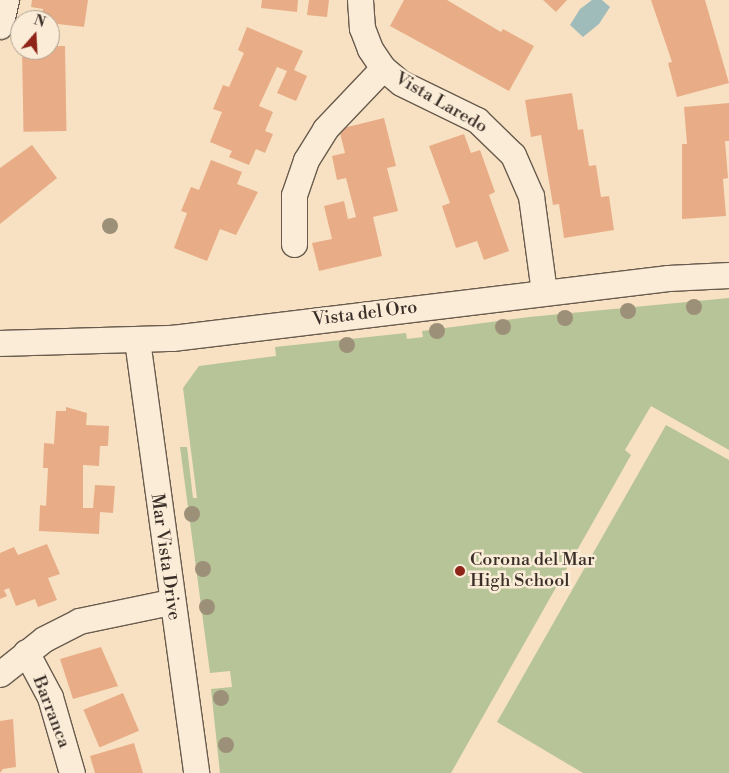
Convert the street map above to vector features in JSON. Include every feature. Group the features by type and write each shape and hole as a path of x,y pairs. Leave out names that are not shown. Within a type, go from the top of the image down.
{"street":[{"path":"0,26 6,0"},
{"name":"Vista Laredo","path":"360,0 362,28 370,49 383,68 401,83 477,120 513,155 531,196 544,292"},
{"path":"294,244 294,194 306,160 325,129 383,68"},
{"name":"Vista del Oro","path":"0,343 138,340 544,292 729,275"},
{"name":"Mar Vista Drive","path":"138,340 170,602 196,773"},
{"path":"0,674 26,652 79,621 170,602"},
{"name":"Barranca","path":"26,652 50,697 72,773"}],"green space":[{"name":"Corona del Mar High School","path":"729,298 729,450 651,406 625,450 631,455 451,773 220,773 211,689 232,687 230,671 210,673 180,447 187,447 193,498 197,498 183,388 199,366 276,356 275,347 406,333 407,339 423,337 422,331 529,317"},
{"path":"666,425 729,460 729,773 583,773 497,722"}],"water":[{"path":"592,0 602,0 610,7 599,24 583,37 570,25 580,9"}],"building":[{"path":"32,0 88,0 84,27 60,24 60,10 43,10 31,7"},
{"path":"262,0 298,0 297,12 261,8"},
{"path":"309,0 329,0 327,17 307,15"},
{"path":"404,0 447,0 501,32 503,29 534,46 509,91 390,26"},
{"path":"543,0 567,0 556,12"},
{"path":"651,0 705,0 729,83 677,97 668,63 672,62"},
{"path":"247,27 303,51 294,70 307,76 296,101 277,93 287,71 277,67 259,106 273,112 265,131 273,134 265,153 256,149 249,165 229,157 232,151 210,142 222,112 213,109 223,85 229,87 244,53 238,50"},
{"path":"60,46 65,46 66,131 23,132 22,60 60,60"},
{"path":"572,93 578,130 583,129 589,166 596,165 601,197 609,196 614,230 564,238 559,204 553,205 541,135 531,137 525,100"},
{"path":"729,103 729,141 725,141 728,178 723,179 726,216 682,219 682,144 687,144 684,107"},
{"path":"384,118 396,166 387,168 398,211 373,217 382,256 319,271 312,243 332,239 324,206 344,201 348,219 356,217 346,178 337,180 332,156 345,153 339,129"},
{"path":"464,134 471,153 480,150 495,192 489,195 509,251 484,260 477,241 456,248 442,206 450,203 429,146"},
{"path":"32,145 57,178 0,224 0,168"},
{"path":"211,160 242,172 237,184 258,192 236,235 220,229 207,261 174,248 187,213 181,211 191,187 199,190"},
{"path":"66,407 87,413 86,425 109,426 108,446 100,446 99,466 83,465 83,508 93,508 95,485 115,486 113,513 100,512 99,534 39,531 40,505 46,506 48,468 43,468 44,443 54,444 56,411 66,411"},
{"path":"47,544 60,574 48,578 57,600 38,607 35,599 16,606 9,588 4,590 7,596 0,599 0,553 14,547 18,555"},
{"path":"101,647 118,686 73,699 60,659"},
{"path":"123,693 139,731 99,748 83,710"},
{"path":"13,719 16,767 3,769 0,773 0,721"},
{"path":"134,743 143,773 95,773 90,756"}],"place":[{"name":"Corona del Mar High School","path":"460,571"}]}
